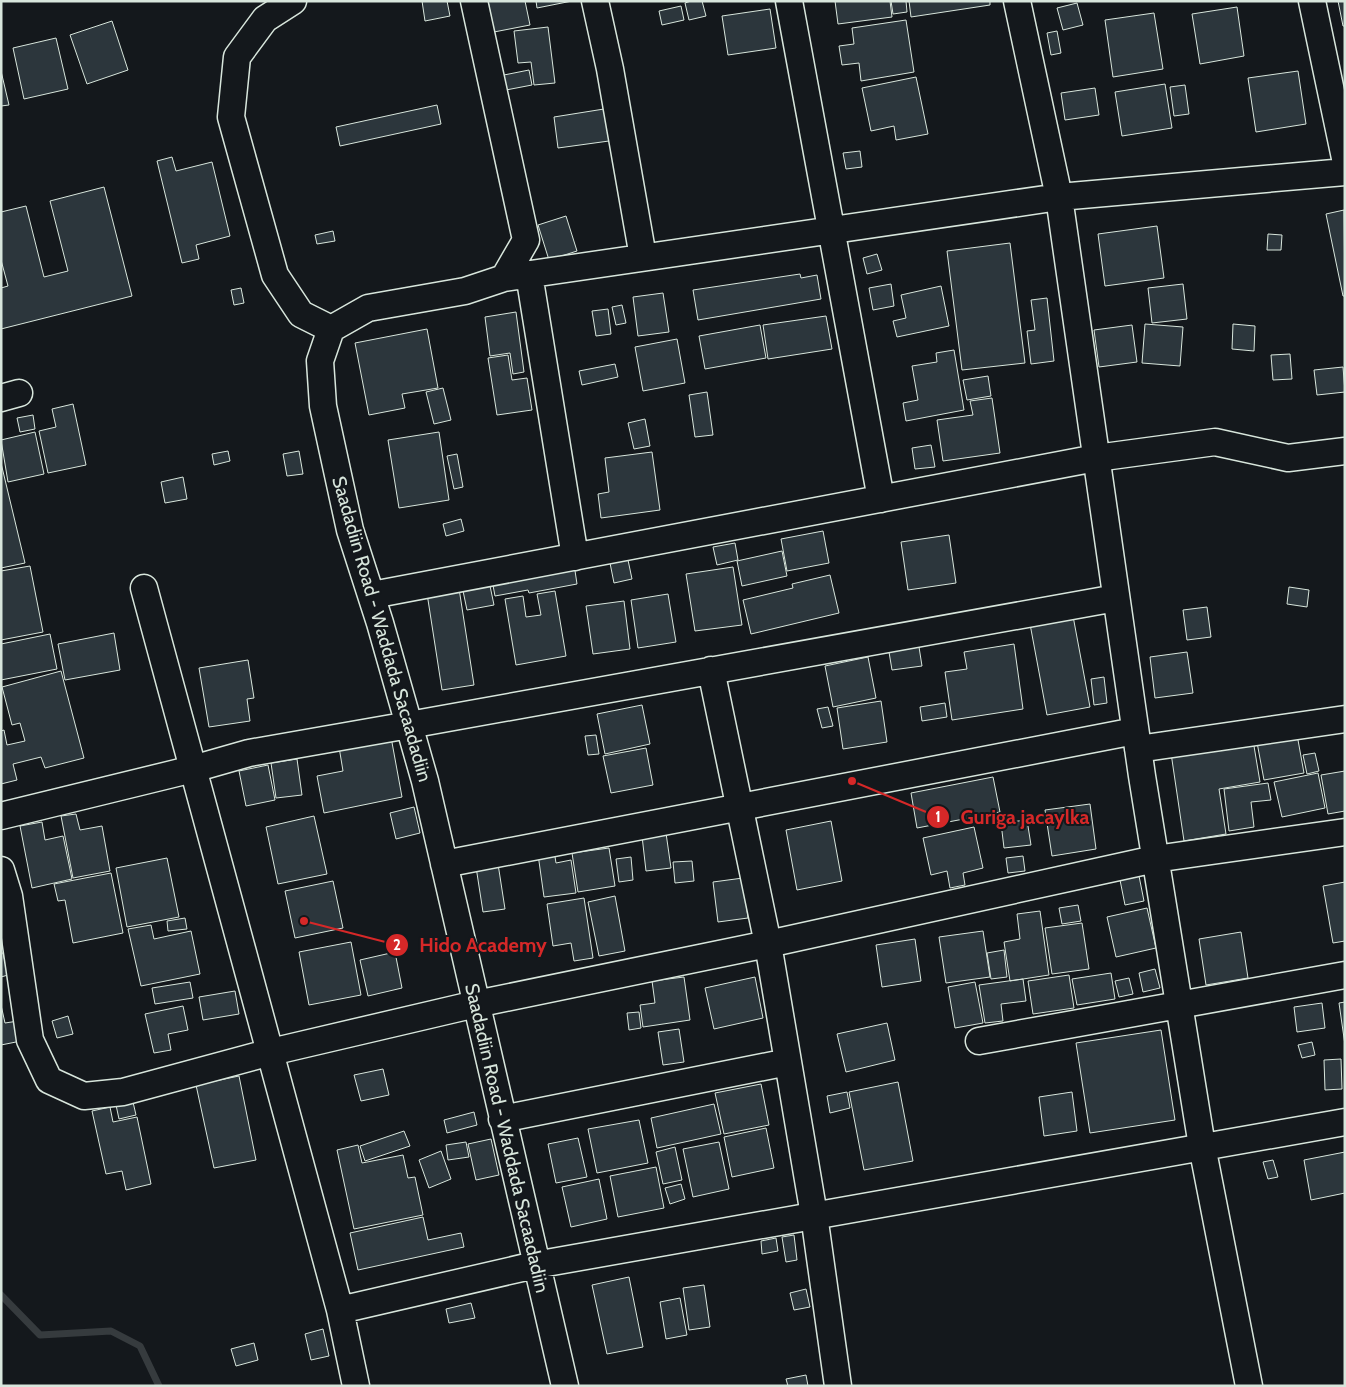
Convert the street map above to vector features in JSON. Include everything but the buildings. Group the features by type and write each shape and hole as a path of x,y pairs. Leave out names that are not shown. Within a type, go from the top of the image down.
{"street":[{"path":"293,1 265,18 237,57 231,117 274,276 301,314 331,329 368,308 465,291 504,278 529,274 1059,197 1345,172"},
{"path":"474,1 526,240 504,278"},
{"path":"595,1 610,69 643,257"},
{"path":"789,1 881,499"},
{"path":"1312,1 1335,59 1345,158"},
{"path":"1022,2 1059,197 1136,740 1202,1146 1249,1386"},
{"path":"529,274 575,557"},
{"name":"Saadadiin Road - Waddada Sacaadadiin","path":"331,329 320,361 323,406 350,530 372,596 425,781 564,1386"},
{"path":"372,596 1096,458 1215,442 1288,458 1345,452"},
{"path":"144,588 340,1310 356,1386"},
{"path":"1,816 193,769 258,751 1116,598"},
{"path":"711,670 768,944 814,1215 838,1386"},
{"path":"444,864 740,808 1136,740 1345,719"},
{"path":"1,870 9,896 30,1040 49,1080 84,1096 124,1092 271,1052 476,1004 768,944 1155,859 1345,832"},
{"path":"979,1041 1345,975"},
{"path":"502,1119 788,1062"},
{"path":"340,1310 535,1265 1345,1122"}],"waterway":[{"path":"1,1295 40,1335 111,1331 140,1346 159,1386"}],"place":[{"name":"Guriga jacaylka","path":"852,781"},
{"name":"Hido Academy","path":"304,921"}]}
